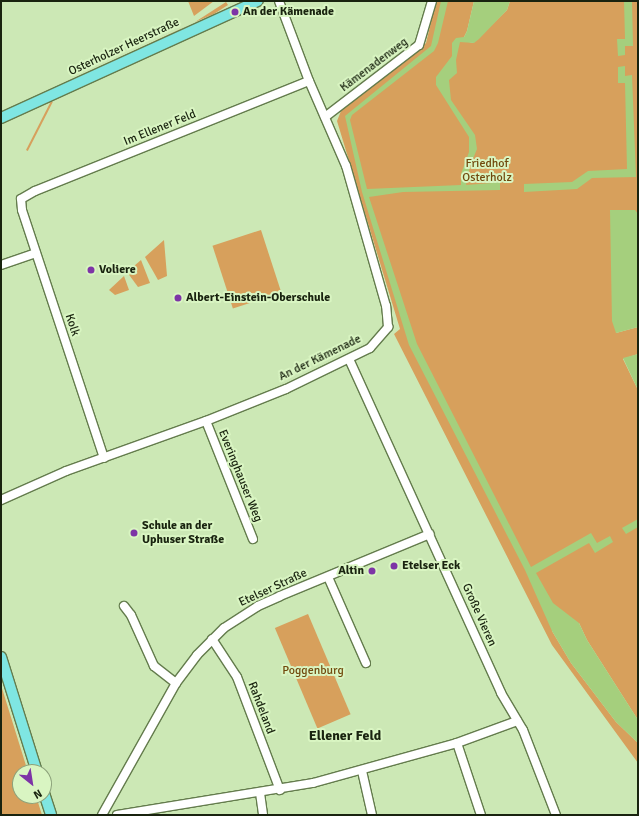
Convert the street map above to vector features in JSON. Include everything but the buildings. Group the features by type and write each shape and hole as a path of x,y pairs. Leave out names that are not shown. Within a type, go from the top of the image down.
{"main road":[{"name":"Osterholzer Heerstraße","path":"1,118 258,1"},
{"path":"1,657 34,764"},
{"path":"48,804 51,815"}],"street":[{"name":"An der Kämenade","path":"1,500 66,471 206,421 349,360 370,348 388,328 386,306 346,166 309,81 279,1"},
{"name":"Kämenadenweg","path":"325,117 419,45 432,1"},
{"name":"Im Ellener Feld","path":"21,199 40,188 309,81"},
{"name":"Kolk","path":"21,199 22,210 104,458"},
{"path":"1,265 36,253"},
{"name":"Große Vieren","path":"349,360 430,534 501,693 517,721 548,788 556,815"},
{"name":"Everinghauser Weg","path":"206,421 253,539"},
{"name":"Etelser Straße","path":"102,815 176,683 212,638 239,617 258,606 430,534"},
{"path":"328,577 366,663"},
{"path":"124,606 131,615 154,666 176,683"},
{"name":"Rahdeland","path":"212,638 237,677 280,790"},
{"path":"117,815 260,794 362,771 457,743 517,721"},
{"path":"457,743 481,815"},
{"path":"362,771 372,815"},
{"path":"260,794 263,815"}],"green space":[{"path":"188,1 214,1 194,16"},
{"name":"Friedhof Osterholz","path":"436,1 474,1 467,31 464,37 469,42 473,43 507,10 510,1 638,1 638,214 616,333 638,327 638,354 623,359 638,390 638,720 587,640 579,623 552,631 571,663 616,722 638,743 638,763 552,645 394,334 400,329 337,121 341,111 426,43"},
{"path":"226,2 228,5 214,14 195,22"},
{"path":"189,25 126,56 125,55"},
{"path":"51,101 53,102 28,151 26,150"},
{"path":"261,230 281,293 233,309 212,246"},
{"path":"164,240 167,276 158,280 145,257"},
{"path":"141,260 150,283 138,287 127,272"},
{"path":"124,276 129,290 115,295 109,290"},
{"name":"Poggenburg","path":"308,614 351,714 317,728 275,628"},
{"path":"1,685 26,764 12,764 12,804 39,804 42,815 1,815"}],"shaded area":[{"path":"441,1 448,1 438,43 434,51 352,115 350,120 367,189 461,185 461,174 469,152 469,137 436,85 436,77 452,56 452,43 456,38 464,37 467,31 474,1 510,1 507,10 479,39 474,43 460,42 456,60 457,73 449,80 451,100 475,135 477,149 470,166 466,185 492,183 491,174 510,173 510,181 500,182 500,190 403,192 369,197 417,344 531,567 591,533 597,543 610,536 613,542 595,553 589,543 536,573 553,603 579,623 587,640 638,720 638,743 616,722 571,663 552,631 525,570 409,345 362,192 345,116 431,46"},
{"path":"624,1 632,1 633,46 625,46 625,55 618,56 617,39 625,39"},
{"path":"625,66 625,76 632,75 636,177 592,178 577,189 524,192 524,184 572,182 588,171 627,169 625,83 618,83 618,67"},
{"path":"610,210 635,210 638,214 638,327 616,333 612,321"},
{"path":"638,354 638,390 623,358"},
{"path":"638,519 638,527 626,534 622,528"}],"place":[{"name":"An der Kämenade","path":"235,12"},
{"name":"Voliere","path":"91,270"},
{"name":"Albert-Einstein-Oberschule","path":"178,298"},
{"name":"Schule an der Uphuser Straße","path":"134,533"},
{"name":"Etelser Eck","path":"394,566"},
{"name":"Altin","path":"372,571"}],"district":[{"name":"Ellener Feld","path":"345,736"}]}
